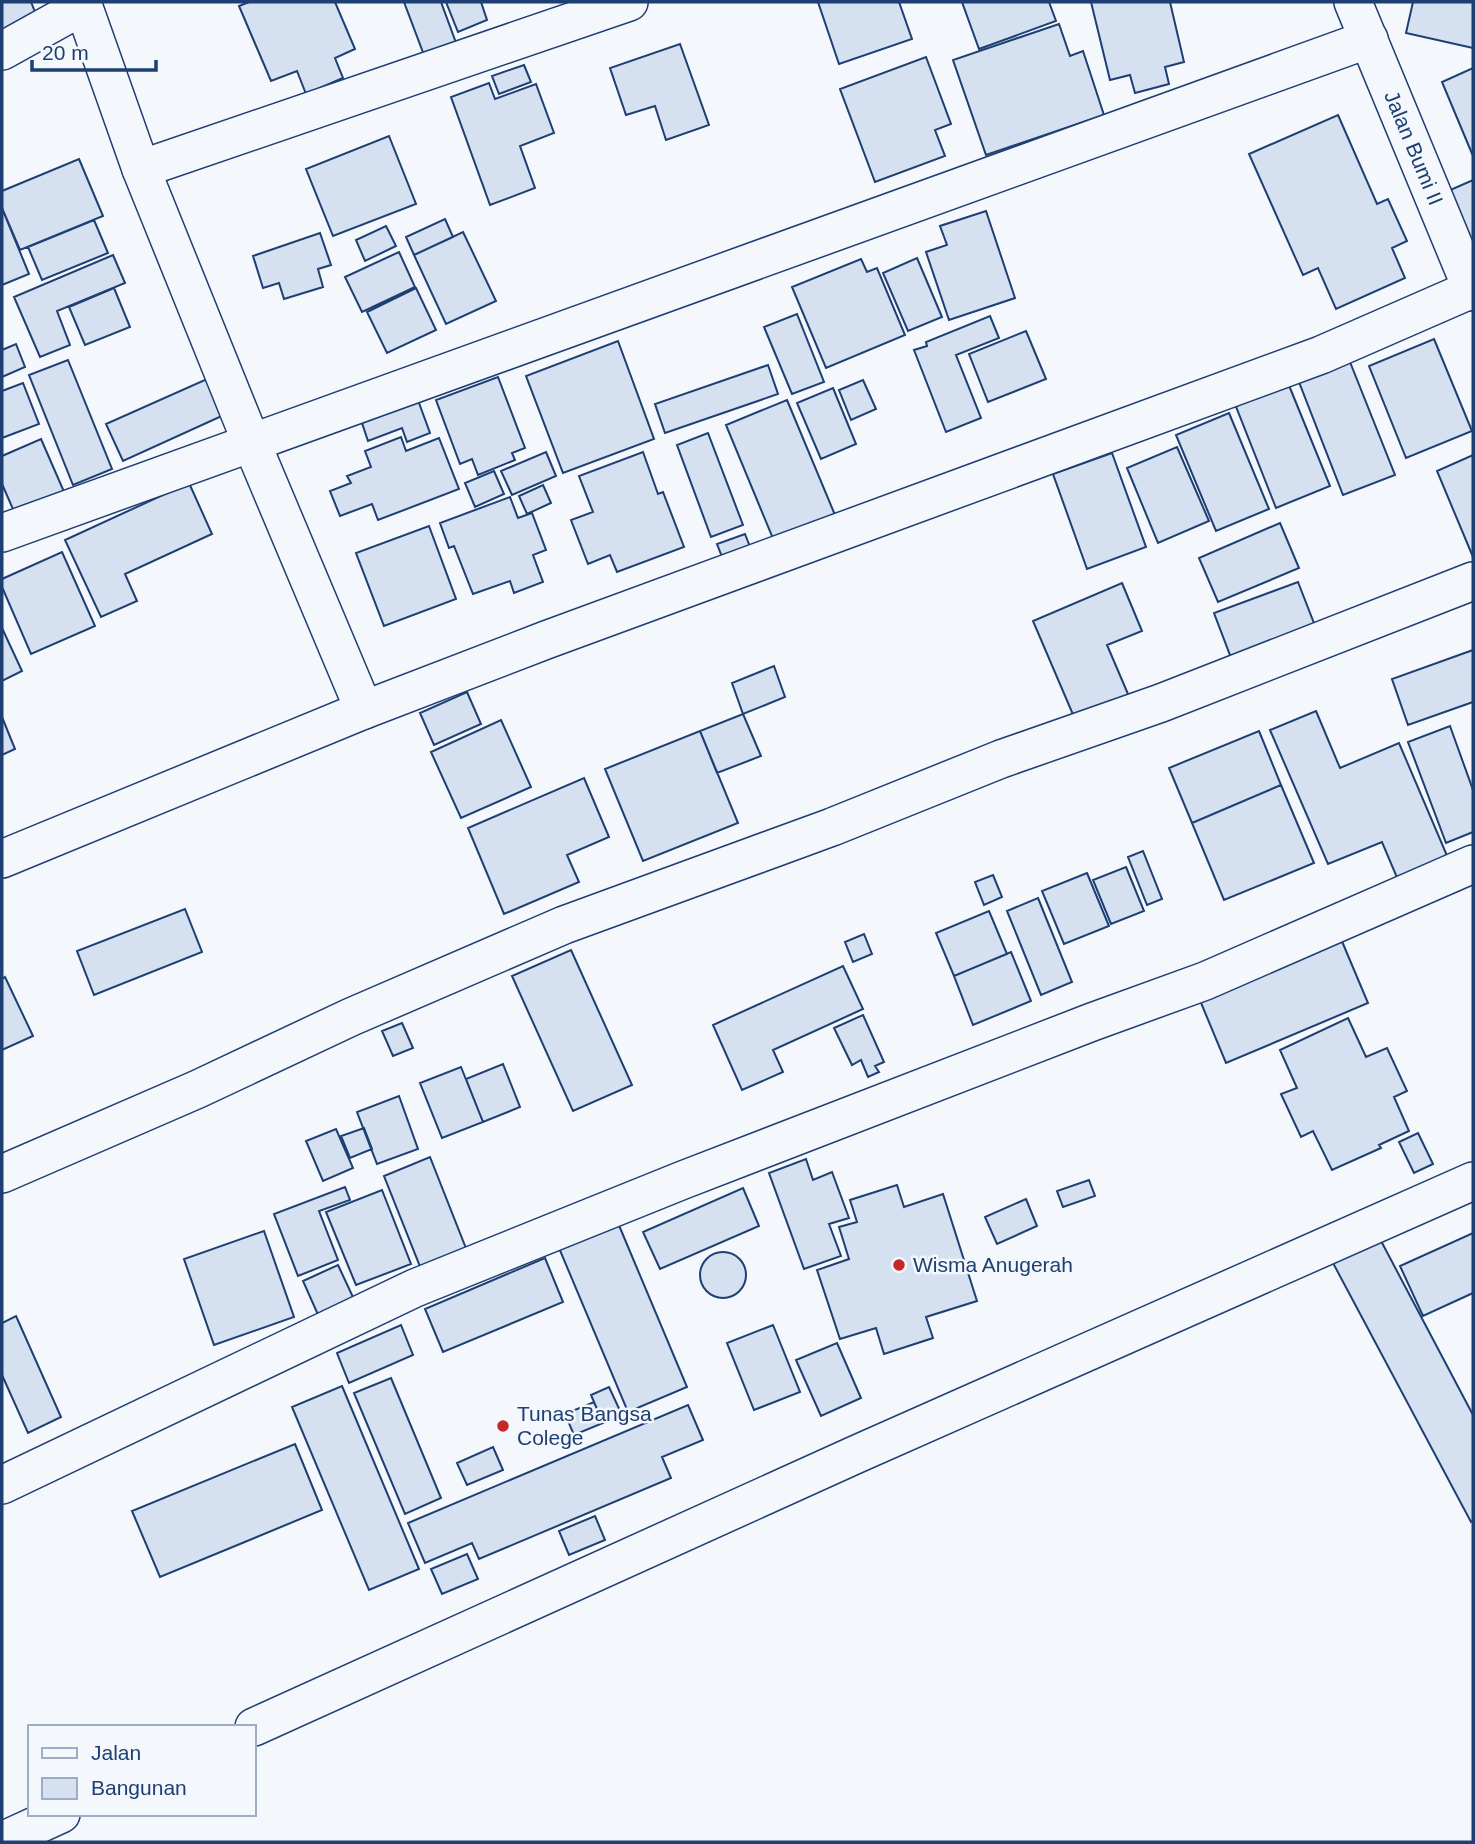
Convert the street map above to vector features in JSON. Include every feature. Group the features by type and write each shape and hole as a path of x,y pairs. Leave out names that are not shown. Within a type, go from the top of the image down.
{"street":[{"path":"141,169 629,2"},
{"name":"Jalan Bumi II","path":"1353,2 1473,291"},
{"path":"2,51 83,4 141,169 363,710"},
{"path":"2,533 1368,39"},
{"path":"2,859 363,710 1321,355 1473,291"},
{"path":"2,1174 198,1089 351,1017 564,925 832,828 1001,759 1161,704 1473,581"},
{"path":"2,1485 415,1288 682,1180 1205,981 1473,864"},
{"path":"256,1726 1473,1181"},
{"path":"2,1841 57,1816"}],"building":[{"path":"2,2 31,2 39,22 2,38"},
{"path":"249,2 335,2 355,49 335,58 343,78 306,94 297,71 271,81 239,6"},
{"path":"404,2 441,2 459,51 427,63"},
{"path":"446,2 481,2 487,20 458,32"},
{"path":"818,2 899,2 912,39 839,64"},
{"path":"962,2 1049,2 1056,21 979,49"},
{"path":"1091,2 1170,2 1184,62 1165,67 1169,84 1135,93 1130,75 1110,80"},
{"path":"1413,2 1473,2 1473,48 1406,33"},
{"path":"1059,24 1070,56 1083,51 1104,115 986,155 953,60"},
{"path":"680,44 709,125 666,140 655,106 626,115 610,68"},
{"path":"926,57 951,124 935,130 945,156 875,182 840,89"},
{"path":"524,65 531,82 499,94 492,76"},
{"path":"1473,68 1473,156 1442,82"},
{"path":"489,83 495,99 536,84 554,133 520,146 535,188 490,205 451,97"},
{"path":"1338,115 1377,204 1388,199 1407,241 1392,248 1405,278 1336,309 1318,268 1303,275 1249,154"},
{"path":"389,136 416,204 333,236 306,169"},
{"path":"79,159 103,216 20,250 2,208 2,191"},
{"path":"1473,180 1473,249 1448,191"},
{"path":"2,208 29,274 2,285"},
{"path":"986,211 1015,298 949,320 926,252 947,245 940,226"},
{"path":"445,219 453,237 414,255 406,237"},
{"path":"94,220 108,253 42,280 28,247"},
{"path":"386,226 396,246 365,261 356,240"},
{"path":"463,232 496,301 446,324 414,255"},
{"path":"320,233 331,265 318,269 323,287 284,299 279,283 263,288 253,256"},
{"path":"399,252 415,287 362,312 345,277"},
{"path":"113,255 125,283 57,311 70,345 40,357 14,297"},
{"path":"917,258 942,317 908,331 883,273"},
{"path":"861,259 867,272 877,268 905,335 826,368 792,287"},
{"path":"114,288 130,327 85,345 69,307"},
{"path":"416,288 436,330 387,353 367,312"},
{"path":"797,314 824,382 792,394 764,327"},
{"path":"990,316 999,338 956,355 981,418 946,432 914,350 927,346 926,342"},
{"path":"1026,331 1046,379 988,402 969,354"},
{"path":"1434,339 1472,431 1406,458 1369,366"},
{"path":"618,341 654,439 563,473 526,376"},
{"path":"16,344 25,367 2,377 2,350"},
{"path":"68,360 112,469 73,485 29,375"},
{"path":"1350,362 1395,475 1343,495 1299,382"},
{"path":"768,365 778,394 665,433 655,404"},
{"path":"498,377 525,448 512,453 515,460 478,475 472,459 460,464 436,400"},
{"path":"207,379 224,415 123,461 106,424"},
{"path":"863,380 876,409 851,420 839,390"},
{"path":"23,383 39,424 2,438 2,391"},
{"path":"1288,383 1330,486 1276,508 1235,404"},
{"path":"833,388 856,444 821,459 797,403"},
{"path":"415,392 430,433 407,442 402,428 368,441 362,423 395,410"},
{"path":"787,400 835,515 774,541 726,425"},
{"path":"1229,413 1269,509 1216,531 1176,435"},
{"path":"708,433 743,525 711,537 677,445"},
{"path":"401,437 406,451 439,438 459,489 378,520 372,504 340,516 330,491 351,483 347,476 371,467 365,451"},
{"path":"41,439 65,494 16,516 2,484 2,456"},
{"path":"1177,447 1209,521 1158,543 1127,468"},
{"path":"546,452 556,476 512,495 501,471"},
{"path":"643,452 658,494 663,492 684,547 617,572 610,555 588,564 571,520 593,512 579,476"},
{"path":"1112,453 1146,547 1087,569 1053,474"},
{"path":"1473,455 1473,557 1437,471"},
{"path":"494,471 504,494 475,507 465,483"},
{"path":"189,483 212,534 125,574 137,601 101,617 65,540"},
{"path":"543,485 551,503 527,514 519,496"},
{"path":"510,497 518,518 532,513 546,550 533,555 543,582 514,593 510,581 473,594 454,546 449,548 440,523"},
{"path":"1280,523 1299,568 1218,602 1199,558"},
{"path":"429,526 456,599 384,626 356,553"},
{"path":"745,534 752,552 724,562 717,544"},
{"path":"62,552 95,626 31,654 2,587 2,579"},
{"path":"1298,582 1317,631 1233,663 1214,613"},
{"path":"1122,583 1142,631 1107,645 1131,701 1077,724 1033,621"},
{"path":"2,628 22,671 2,681"},
{"path":"1473,650 1473,702 1408,725 1392,679"},
{"path":"774,666 785,697 743,714 732,683"},
{"path":"467,692 481,724 434,745 420,713"},
{"path":"1316,711 1340,768 1399,743 1448,858 1398,880 1382,842 1328,864 1270,730"},
{"path":"743,714 761,756 717,773 700,731"},
{"path":"2,717 15,749 2,755"},
{"path":"501,720 531,787 461,818 431,752"},
{"path":"1450,726 1473,790 1473,832 1446,843 1408,742"},
{"path":"700,731 738,823 643,861 605,769"},
{"path":"1259,731 1281,785 1192,823 1169,768"},
{"path":"584,778 609,837 567,855 579,882 504,914 468,828"},
{"path":"1281,785 1314,863 1224,900 1192,823"},
{"path":"1143,851 1162,899 1147,905 1128,857"},
{"path":"1126,867 1144,911 1111,924 1093,880"},
{"path":"1087,873 1109,926 1064,944 1042,891"},
{"path":"993,875 1002,897 984,905 975,882"},
{"path":"1038,898 1072,982 1041,995 1007,911"},
{"path":"185,909 202,952 94,995 77,951"},
{"path":"989,911 1007,954 954,976 936,933"},
{"path":"864,934 872,954 853,962 845,942"},
{"path":"1341,939 1368,1003 1226,1063 1199,998"},
{"path":"571,950 632,1085 573,1111 512,976"},
{"path":"1011,952 1031,1001 973,1025 954,976"},
{"path":"843,966 863,1009 773,1050 783,1072 742,1090 713,1025"},
{"path":"5,977 33,1036 2,1050 2,979"},
{"path":"863,1015 884,1062 875,1066 879,1072 868,1077 861,1060 852,1065 834,1028"},
{"path":"1348,1018 1366,1057 1387,1048 1407,1091 1394,1097 1409,1131 1379,1145 1381,1148 1332,1170 1313,1131 1301,1137 1281,1094 1297,1088 1280,1050"},
{"path":"402,1023 413,1048 393,1056 382,1031"},
{"path":"503,1064 520,1107 483,1122 466,1079"},
{"path":"461,1067 483,1122 442,1138 420,1083"},
{"path":"399,1096 418,1149 377,1164 357,1112"},
{"path":"364,1128 372,1149 350,1158 341,1136"},
{"path":"336,1129 353,1168 323,1181 306,1141"},
{"path":"1418,1133 1433,1164 1414,1173 1399,1142"},
{"path":"430,1157 469,1256 423,1274 384,1176"},
{"path":"806,1159 813,1180 832,1172 849,1218 829,1224 841,1256 804,1269 769,1173"},
{"path":"1089,1180 1095,1196 1063,1207 1057,1191"},
{"name":"Wisma Anugerah","path":"897,1185 904,1207 943,1194 977,1301 926,1317 933,1338 884,1354 876,1328 840,1339 817,1270 849,1259 839,1227 857,1222 850,1200"},
{"path":"345,1187 350,1200 319,1211 338,1260 298,1276 274,1214"},
{"path":"743,1188 759,1226 660,1269 643,1232"},
{"path":"382,1190 411,1264 356,1285 326,1212"},
{"path":"1026,1199 1037,1226 997,1244 985,1217"},
{"path":"618,1223 687,1387 628,1412 559,1248"},
{"path":"264,1231 294,1317 214,1345 184,1259"},
{"path":"1473,1233 1473,1293 1423,1316 1400,1266"},
{"path":"1380,1239 1473,1415 1471,1522 1333,1263"},
{"path":"723,1252 740,1258 746,1275 740,1292 723,1298 706,1292 700,1275 706,1258"},
{"path":"545,1258 563,1302 443,1352 425,1309"},
{"path":"338,1265 359,1310 323,1326 303,1281"},
{"path":"16,1316 61,1417 28,1433 2,1375 2,1323"},
{"path":"401,1325 413,1355 349,1383 337,1353"},
{"path":"773,1325 800,1392 754,1410 727,1343"},
{"path":"837,1343 861,1398 821,1416 796,1360"},
{"path":"391,1378 441,1498 405,1514 354,1393"},
{"path":"342,1386 419,1569 369,1590 292,1407"},
{"path":"609,1387 622,1415 603,1423 591,1395"},
{"path":"594,1402 603,1423 574,1435 565,1414"},
{"path":"688,1405 703,1440 662,1457 671,1478 479,1559 472,1543 425,1563 408,1523"},
{"path":"295,1444 322,1510 160,1577 132,1511"},
{"path":"493,1447 503,1470 467,1485 457,1463"},
{"path":"595,1516 605,1540 569,1555 559,1531"},
{"path":"467,1554 478,1579 442,1594 431,1569"}],"place":[{"name":"Wisma Anugerah","path":"899,1265"},
{"name":"Tunas Bangsa Colege","path":"503,1426"}]}
